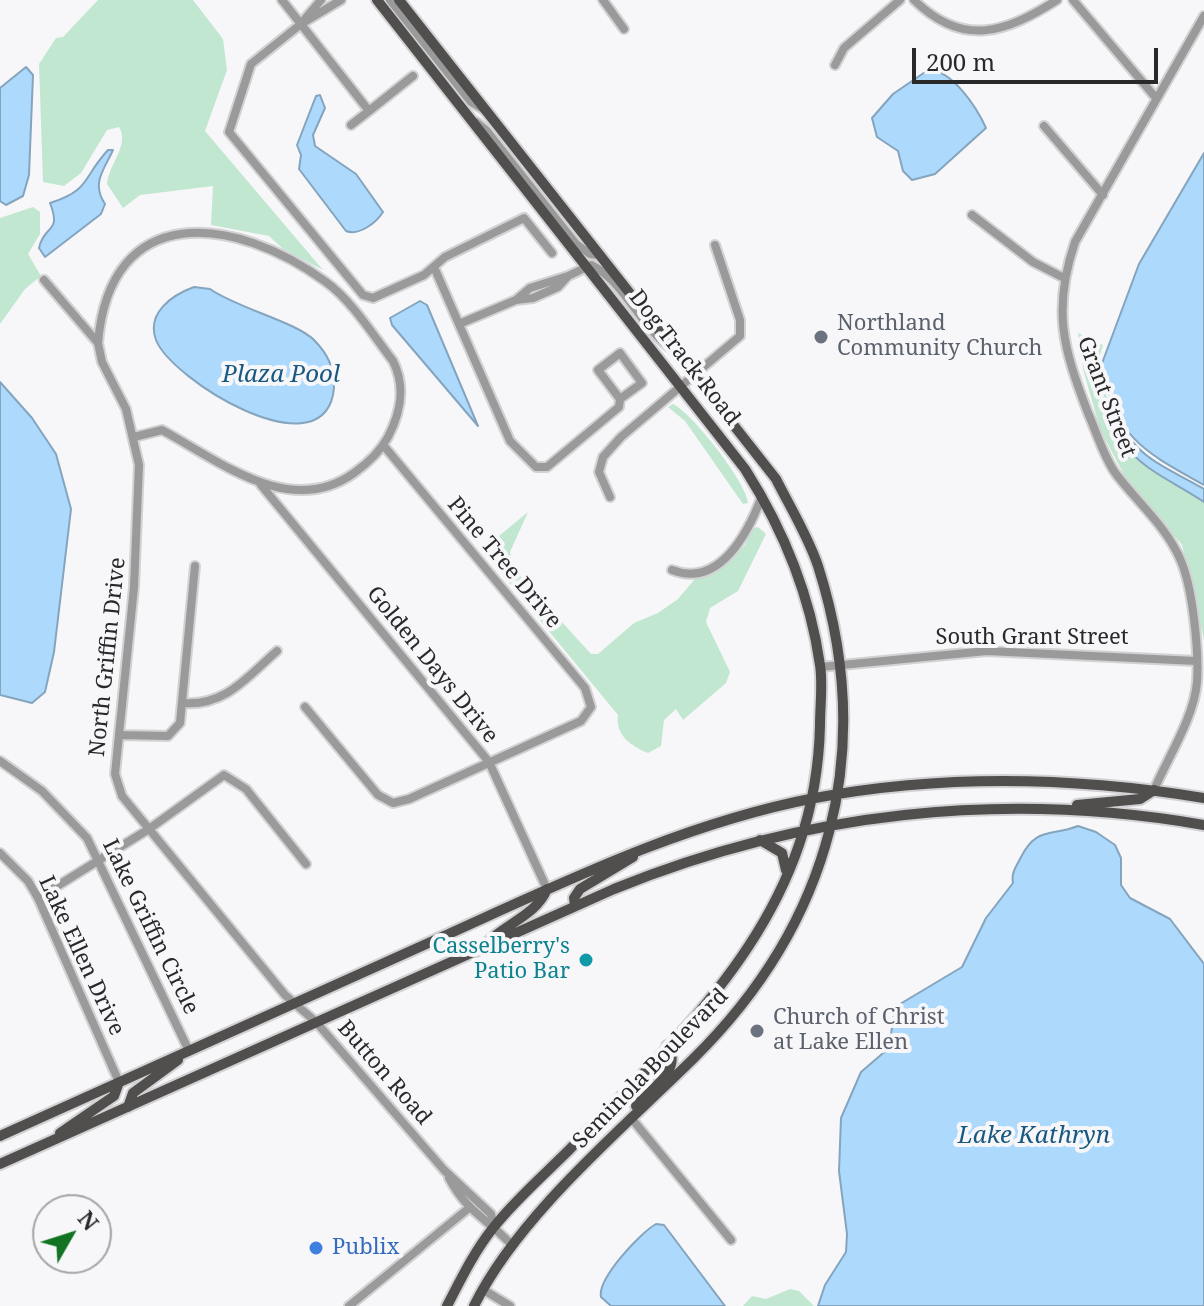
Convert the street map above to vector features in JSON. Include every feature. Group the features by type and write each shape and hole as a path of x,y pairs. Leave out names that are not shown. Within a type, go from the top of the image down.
{"main road":[{"name":"Dog Track Road","path":"377,0 681,386 762,496 804,594 821,667 819,766 812,799"},
{"name":"Dog Track Road","path":"399,0 776,479 817,563 841,664 840,794"},
{"path":"3,1136 547,889 647,847 812,799 900,786 1023,781 1154,790 1204,798"},
{"path":"0,1164 656,872 804,828 951,810 1055,809 1140,799 1154,790"},
{"name":"Seminola Boulevard","path":"474,1306 511,1244 697,1056 771,963 811,889 840,794"},
{"name":"Seminola Boulevard","path":"447,1306 494,1227 667,1046 744,956 785,886 812,799"},
{"path":"1055,809 1199,824 1204,815"},
{"path":"758,840 782,853 787,862 785,886"},
{"path":"575,906 574,898 580,889 647,847"},
{"path":"482,948 506,925 537,906 547,889"},
{"path":"632,1119 637,1104 671,1067 673,1054 667,1046"},
{"path":"128,1107 133,1093 189,1051"},
{"path":"45,1144 114,1096 119,1082"}],"street":[{"path":"282,0 369,111"},
{"path":"301,24 321,0"},
{"path":"341,0 301,24 251,64 229,132 367,298 424,275 445,257 524,218 552,253"},
{"path":"390,0 471,102 485,110"},
{"path":"603,0 624,29"},
{"path":"835,65 844,48 900,0"},
{"path":"914,0 944,23 976,31 1013,26 1057,0"},
{"path":"1073,0 1156,98"},
{"name":"Grant Street","path":"1154,790 1193,702 1196,661 1182,564 1168,536 1107,460 1067,358 1062,327 1064,278 1075,242 1204,16"},
{"path":"351,125 413,76"},
{"path":"469,117 486,130 576,244 590,254 598,255"},
{"path":"1044,126 1103,195"},
{"path":"972,215 1033,262 1064,278"},
{"path":"98,343 107,292 117,273 145,247 159,240 203,232 245,238 326,282 393,361 402,388 397,417 384,446 356,472 330,486 295,491 259,483 162,430 134,437"},
{"path":"610,497 599,472 603,457 639,419 737,341 741,332 715,245"},
{"path":"516,300 542,295 558,287 585,265 601,270 654,336 674,351"},
{"path":"434,267 510,441 536,467 547,467 619,407 620,399 598,370 620,353 642,383 620,399"},
{"path":"459,324 516,300 538,285 568,276"},
{"name":"North Griffin Drive","path":"44,280 98,343 134,437 140,503 116,784 292,1004"},
{"path":"538,285 542,295"},
{"name":"Pine Tree Drive","path":"384,446 585,688 591,707 581,721 489,762"},
{"name":"Golden Days Drive","path":"259,483 489,762 547,889"},
{"path":"672,570 689,575 702,571 738,547 762,496"},
{"path":"120,735 168,736 180,723 195,566"},
{"path":"182,703 201,705 220,699 277,651"},
{"name":"South Grant Street","path":"821,667 987,651 1196,661"},
{"path":"305,707 378,795 393,803 489,762"},
{"name":"Lake Griffin Circle","path":"0,761 63,809 100,861 189,1051"},
{"path":"38,898 149,829 216,778 230,776 246,789 306,864"},
{"name":"Lake Ellen Drive","path":"0,853 28,881 38,898 119,1082"},
{"name":"Button Road","path":"292,1004 316,1022 444,1170 491,1214 494,1227"},
{"path":"632,1119 731,1240"},
{"name":"Button Road","path":"444,1170 469,1208 511,1244"},
{"path":"349,1306 469,1208"},
{"path":"482,1289 510,1306"}],"green space":[{"path":"98,0 193,0 223,39 227,70 205,131 323,270 283,249 269,236 211,225 213,186 140,195 123,208 107,184 121,147 119,127 107,130 81,173 64,186 43,182 39,64 56,38 63,37"},
{"path":"33,207 40,212 40,234 28,254 41,276 25,289 0,324 0,218"},
{"path":"1078,333 1103,345 1099,366 1101,378 1114,421 1131,452 1155,472 1204,502 1204,640 1182,545 1125,477 1100,429 1083,369"},
{"path":"673,404 693,420 717,449 739,480 748,503 743,504 685,421 668,407"},
{"path":"528,512 510,552 512,567 591,654 598,654 634,623 658,613 678,599 694,580 735,555 745,545 753,528 758,527 766,534 738,591 710,608 706,622 730,672 726,683 683,720 676,709 664,720 661,746 648,753 626,739 619,728 618,715 482,550"},
{"path":"790,1289 799,1291 814,1306 743,1306 752,1296 766,1299"}],"water":[{"path":"26,67 33,75 29,175 23,196 6,205 0,201 0,88"},
{"path":"928,70 937,71 955,83 977,110 986,128 935,174 912,180 903,171 898,151 877,137 872,118 893,94"},
{"path":"320,95 325,108 313,135 315,146 356,174 383,212 372,224 356,232 346,231 299,169 301,155 297,145 316,96"},
{"path":"108,150 113,150 99,183 105,204 101,214 45,257 39,248 41,240 53,225 50,203 80,188"},
{"path":"1204,153 1204,485 1165,463 1136,440 1115,411 1101,366 1139,264"},
{"name":"Plaza Pool","path":"194,287 210,289 294,327 314,340 328,358 334,380 333,395 321,416 301,423 274,421 244,410 188,376 168,357 156,340 155,321 163,306"},
{"path":"420,301 427,305 478,426 392,325 390,318"},
{"path":"0,382 32,418 56,454 71,509 54,652 45,692 32,703 0,695"},
{"path":"1107,398 1125,433 1135,445 1157,463 1204,489 1204,502 1156,473 1129,451 1119,437"},
{"name":"Lake Kathryn","path":"1078,826 1096,832 1115,845 1121,858 1121,885 1130,898 1170,919 1204,964 1204,1306 818,1306 825,1285 846,1252 847,1234 839,1171 841,1118 861,1072 889,1048 895,1007 962,967 986,918 1013,883 1016,867 1032,841 1044,834"},
{"path":"656,1224 664,1225 725,1306 611,1306 601,1297 612,1268"}],"place":[{"name":"Northland Community Church","path":"821,337"},
{"name":"Casselberry's Patio Bar","path":"586,960"},
{"name":"Church of Christ at Lake Ellen","path":"757,1031"},
{"name":"Publix","path":"316,1248"}]}
